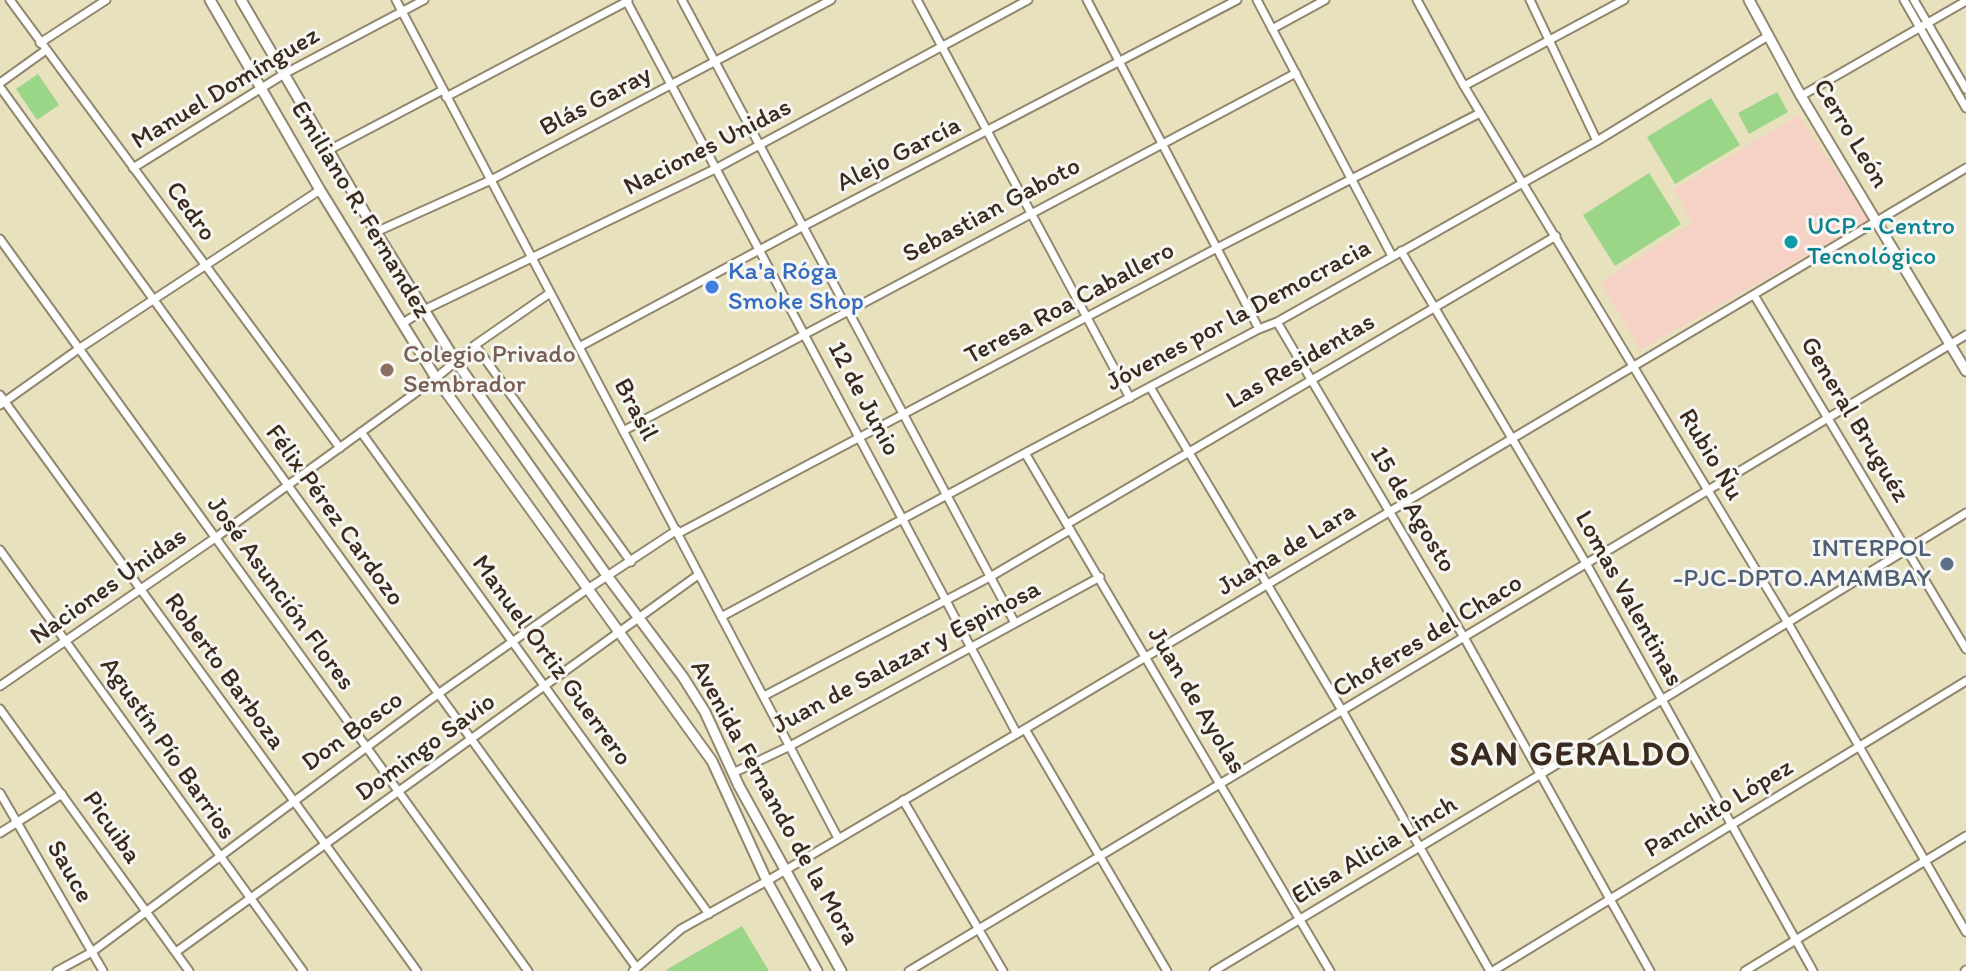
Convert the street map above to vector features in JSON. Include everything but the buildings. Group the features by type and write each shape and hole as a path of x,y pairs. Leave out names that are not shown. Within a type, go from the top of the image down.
{"main road":[{"name":"Emiliano R. Fernandez","path":"210,0 320,190 436,378 618,634"},
{"name":"Avenida Fernando de la Mora","path":"241,0 376,232 455,360 705,712 733,773 841,971"},
{"name":"Cerro León","path":"1749,0 1801,96 1966,371"},
{"name":"Avenida Fernando de la Mora","path":"618,634 712,761 767,881 817,971"}],"street":[{"name":"Cedro","path":"10,0 340,448"},
{"path":"0,85 43,46 106,0"},
{"name":"Brasil","path":"396,0 838,838"},
{"name":"Manuel Domínguez","path":"133,168 284,74 424,0"},
{"name":"12 de Junio","path":"682,0 1015,623"},
{"name":"Blás Garay","path":"376,232 491,180 831,0"},
{"path":"917,0 1130,398"},
{"name":"Naciones Unidas","path":"403,323 715,169 1028,0"},
{"path":"1087,0 1259,329"},
{"name":"Alejo García","path":"579,347 1237,0"},
{"path":"1257,0 1392,256"},
{"path":"1272,29 1325,0"},
{"name":"Rubio Ñu","path":"1417,0 1480,113 1788,623 1966,932"},
{"path":"1530,0 1597,141"},
{"path":"1464,86 1624,0"},
{"path":"1904,0 1966,108"},
{"path":"1914,0 1965,87 1956,91"},
{"path":"329,150 628,1"},
{"name":"12 de Junio","path":"628,1 971,646 1167,971"},
{"path":"1801,96 1966,1"},
{"name":"Jóvenes por la Democracia","path":"721,617 1277,322 1597,141 1768,36"},
{"name":"Sebastian Gaboto","path":"623,431 1296,73"},
{"name":"Félix Pérez Cardozo","path":"0,85 634,969"},
{"name":"Teresa Roa Caballero","path":"678,532 1480,113"},
{"name":"Juana de Lara","path":"634,969 681,929 1021,731 1966,168"},
{"path":"1,401 320,190"},
{"name":"Las Residentas","path":"764,696 990,577 1189,451 1556,236"},
{"name":"José Asunción Flores","path":"0,239 528,971"},
{"name":"Lomas Valentinas","path":"1401,251 1587,565 1813,971"},
{"name":"Naciones Unidas","path":"0,686 215,538 550,293"},
{"name":"General Bruguéz","path":"1754,295 1966,649"},
{"name":"15 de Agosto","path":"1277,322 1465,639 1650,971"},
{"name":"Choferes del Chaco","path":"909,971 1966,335"},
{"path":"475,345 631,562"},
{"path":"1150,387 1492,971"},
{"name":"Roberto Barboza","path":"1,401 417,971"},
{"name":"Manuel Ortiz Guerrero","path":"361,432 709,914"},
{"name":"Juan de Ayolas","path":"1025,453 1330,971"},
{"name":"Elisa Alicia Linch","path":"1214,971 1966,513"},
{"name":"Don Bosco","path":"57,971 92,952 438,694 586,590 678,532"},
{"name":"Agustín Pío Barrios","path":"0,550 303,971"},
{"name":"Domingo Savio","path":"176,952 698,575"},
{"name":"Juan de Salazar y Espinosa","path":"733,773 790,746 1100,577"},
{"name":"Panchito López","path":"1492,971 1966,681"},
{"name":"Picuiba","path":"0,709 189,971"},
{"name":"Sauce","path":"0,793 103,971"},
{"path":"0,833 62,794"},
{"path":"903,800 1003,971"},
{"path":"1745,971 1966,836"}],"shaded area":[{"path":"1799,115 1869,220 1640,350 1601,282 1692,223 1674,189"}],"green space":[{"path":"38,74 59,105 37,120 16,89"},
{"path":"1777,92 1788,112 1749,134 1738,113"},
{"path":"1711,98 1740,145 1675,184 1647,137"},
{"path":"1649,173 1681,224 1615,266 1583,215"},
{"path":"742,926 769,971 666,970"}],"place":[{"name":"UCP - Centro Tecnológico","path":"1791,242"},
{"name":"Ka'a Róga Smoke Shop","path":"712,287"},
{"name":"Colegio Privado Sembrador","path":"387,370"},
{"name":"INTERPOL -PJC-DPTO.AMAMBAY","path":"1947,564"}],"district":[{"name":"SAN GERALDO","path":"1571,756"}]}
